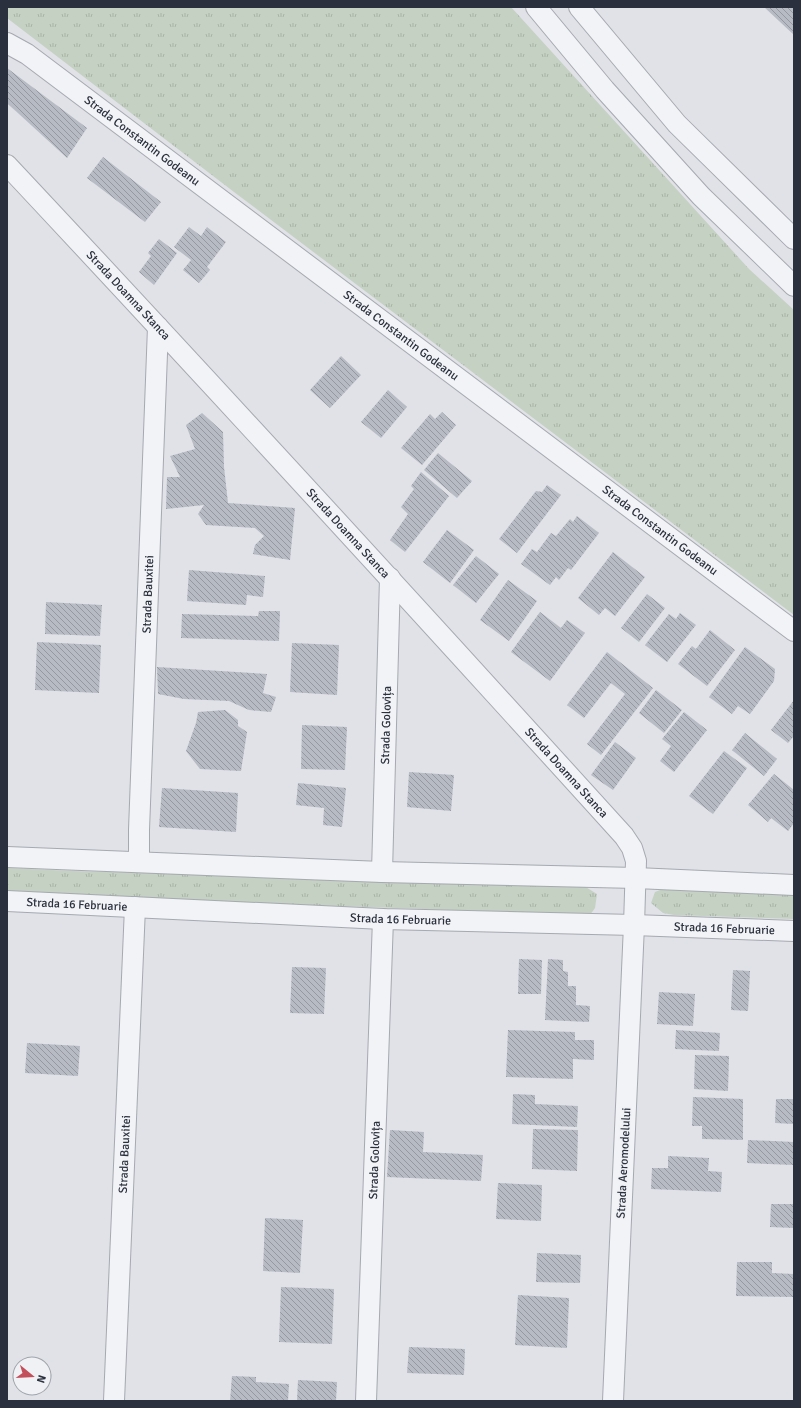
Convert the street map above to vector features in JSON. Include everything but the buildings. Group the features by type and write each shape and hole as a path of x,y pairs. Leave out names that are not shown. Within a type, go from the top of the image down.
{"street":[{"path":"536,7 605,90 701,196 794,286"},
{"path":"579,7 677,124 794,239"},
{"name":"Strada Constantin Godeanu","path":"7,42 27,54 794,631"},
{"name":"Strada Doamna Stanca","path":"7,165 390,578 624,836 632,848 636,861 634,925"},
{"name":"Strada Bauxitei","path":"139,862 158,327"},
{"name":"Strada Golovița","path":"382,872 390,578"},
{"path":"7,857 382,872 636,878 794,885"},
{"name":"Strada 16 Februarie","path":"7,901 383,919 634,925 794,931"},
{"name":"Strada Bauxitei","path":"114,1401 135,907"},
{"name":"Strada Golovița","path":"366,1401 383,919"},
{"name":"Strada Aeromodelului","path":"613,1401 634,925"}],"green space":[{"path":"7,7 511,7 749,269 794,310 794,615 234,192 7,18"},
{"path":"7,868 584,886 597,894 595,908 590,915 7,894"},
{"path":"668,887 794,893 794,919 674,915 663,913 651,903 655,892"}]}
